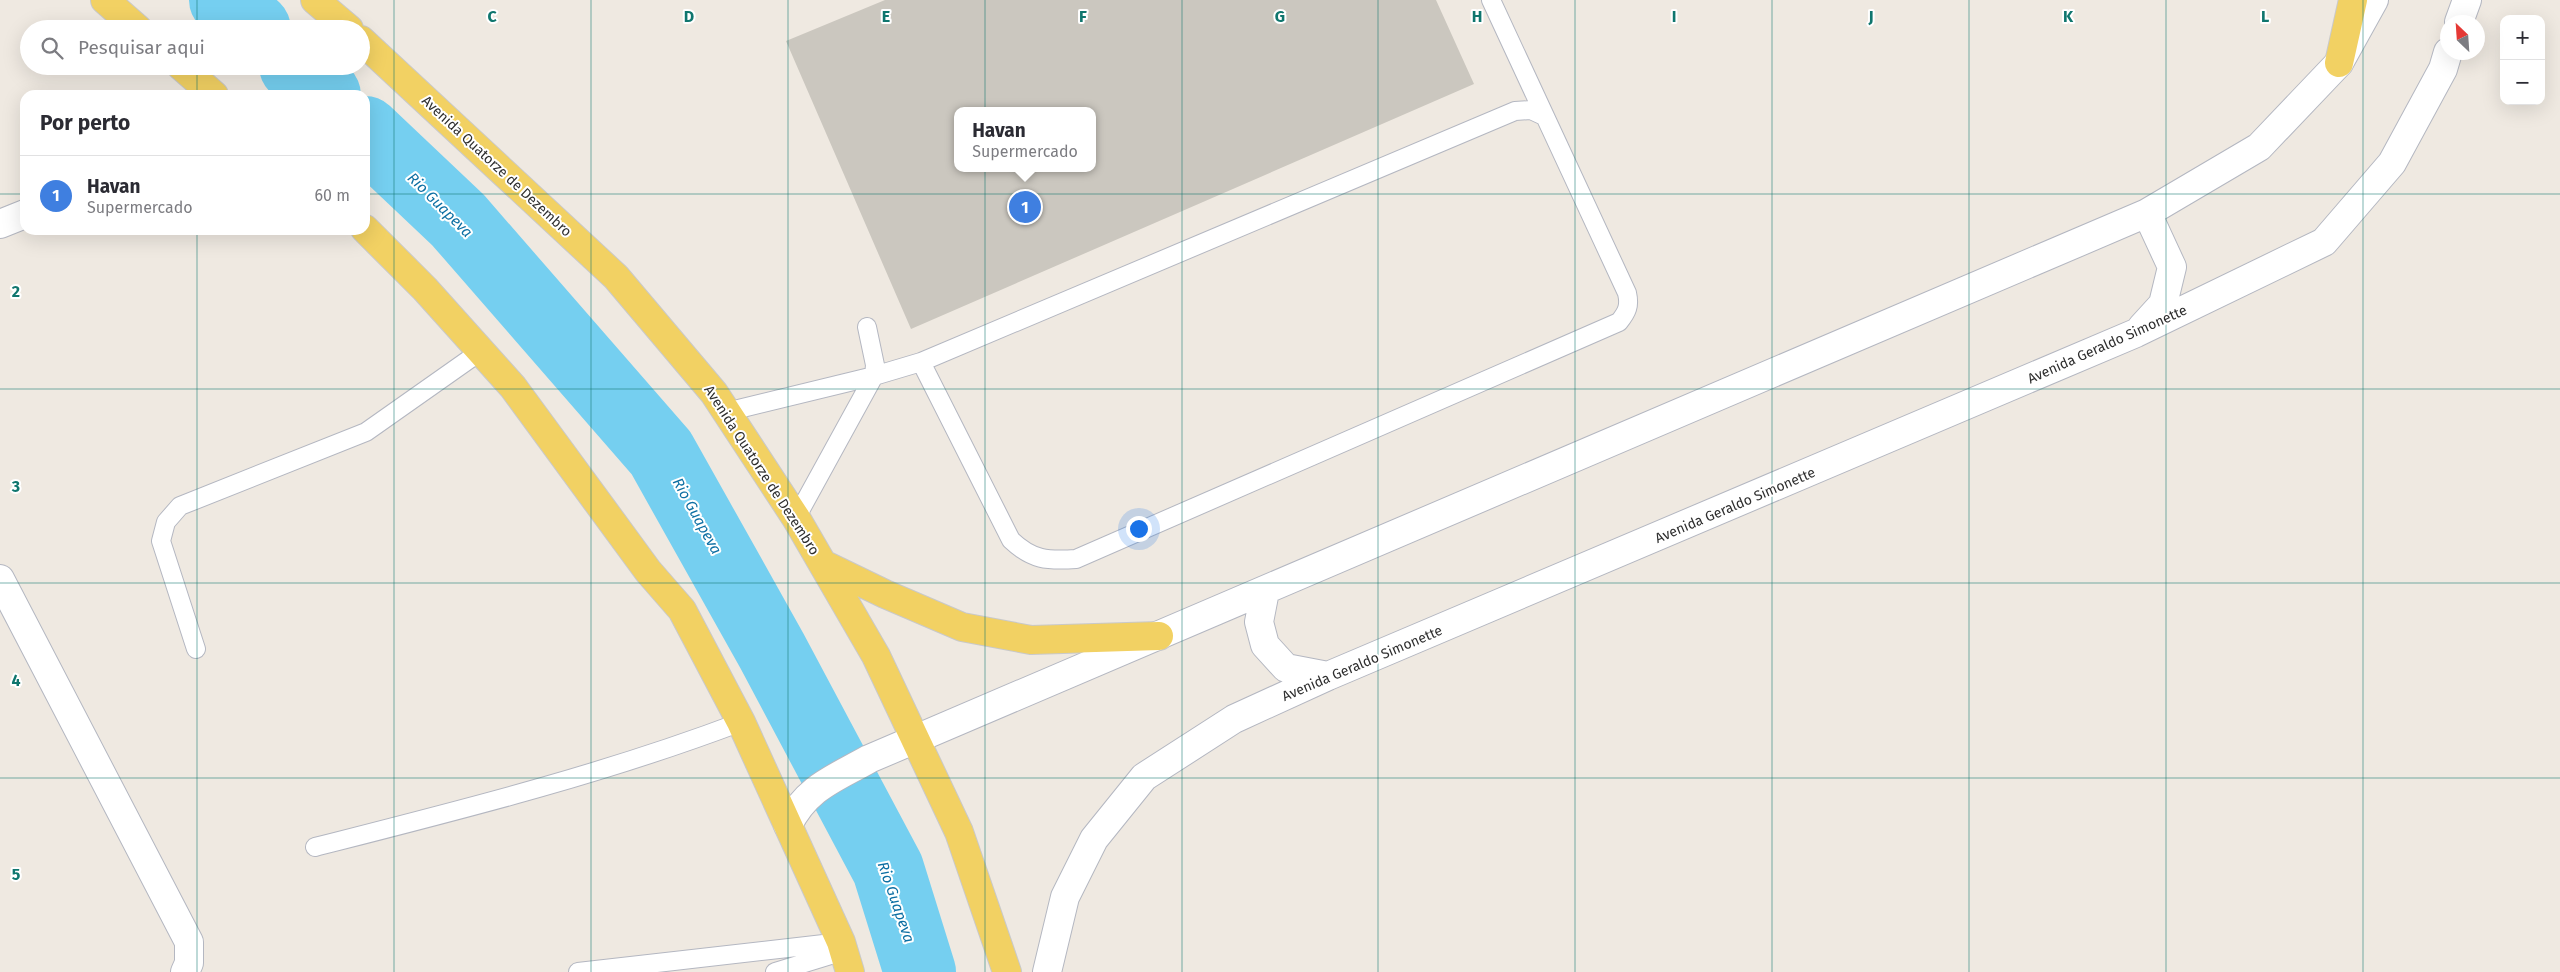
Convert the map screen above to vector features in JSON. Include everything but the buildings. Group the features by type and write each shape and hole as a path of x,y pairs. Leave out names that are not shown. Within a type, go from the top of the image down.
{"main road":[{"path":"105,0 128,20"},
{"path":"315,0 338,20"},
{"path":"2338,63 2352,0"},
{"path":"788,825 798,807 815,790 869,759 2148,213 2259,147 2338,63 2374,0"},
{"path":"2461,15 2466,0"},
{"name":"Avenida Quatorze de Dezembro","path":"370,48 616,277 714,393 796,518 876,656 959,832 1006,972"},
{"name":"Avenida Geraldo Simonette","path":"1047,972 1065,897 1081,864 1094,839 1144,777 1234,719 1328,676 2136,333 2324,242 2392,163 2443,70 2446,60"},
{"path":"191,75 208,90"},
{"path":"2136,333 2163,304 2172,267 2148,213"},
{"path":"0,224 20,216"},
{"path":"370,234 425,289 513,387 648,571 682,610 742,722 845,955"},
{"path":"823,564 962,627 1031,640 1158,636"},
{"path":"0,579 189,942 189,963 185,972"},
{"path":"1265,591 1259,622 1265,645 1286,668 1328,676"}],"lane":[{"path":"921,362 1011,540 1025,553 1051,561 1076,559 1619,322 1626,313 1630,302 1627,293 1492,0"},
{"path":"726,412 874,376 921,362 1515,111 1531,110 1544,116"},
{"path":"796,518 874,376 875,365 867,327"},
{"path":"196,650 161,541 166,522 180,506 366,432 481,351"},
{"path":"315,847 504,800 658,753 742,722"},
{"path":"578,972 845,955"},
{"path":"775,972 845,955"}],"waterway":[{"name":"Rio Guapeva","path":"225,0 246,20"},
{"name":"Rio Guapeva","path":"304,75 320,90"},
{"name":"Rio Guapeva","path":"370,137 458,220 661,453 772,651 888,869 920,972"}],"place":[{"name":"Havan","path":"1025,207"}]}
